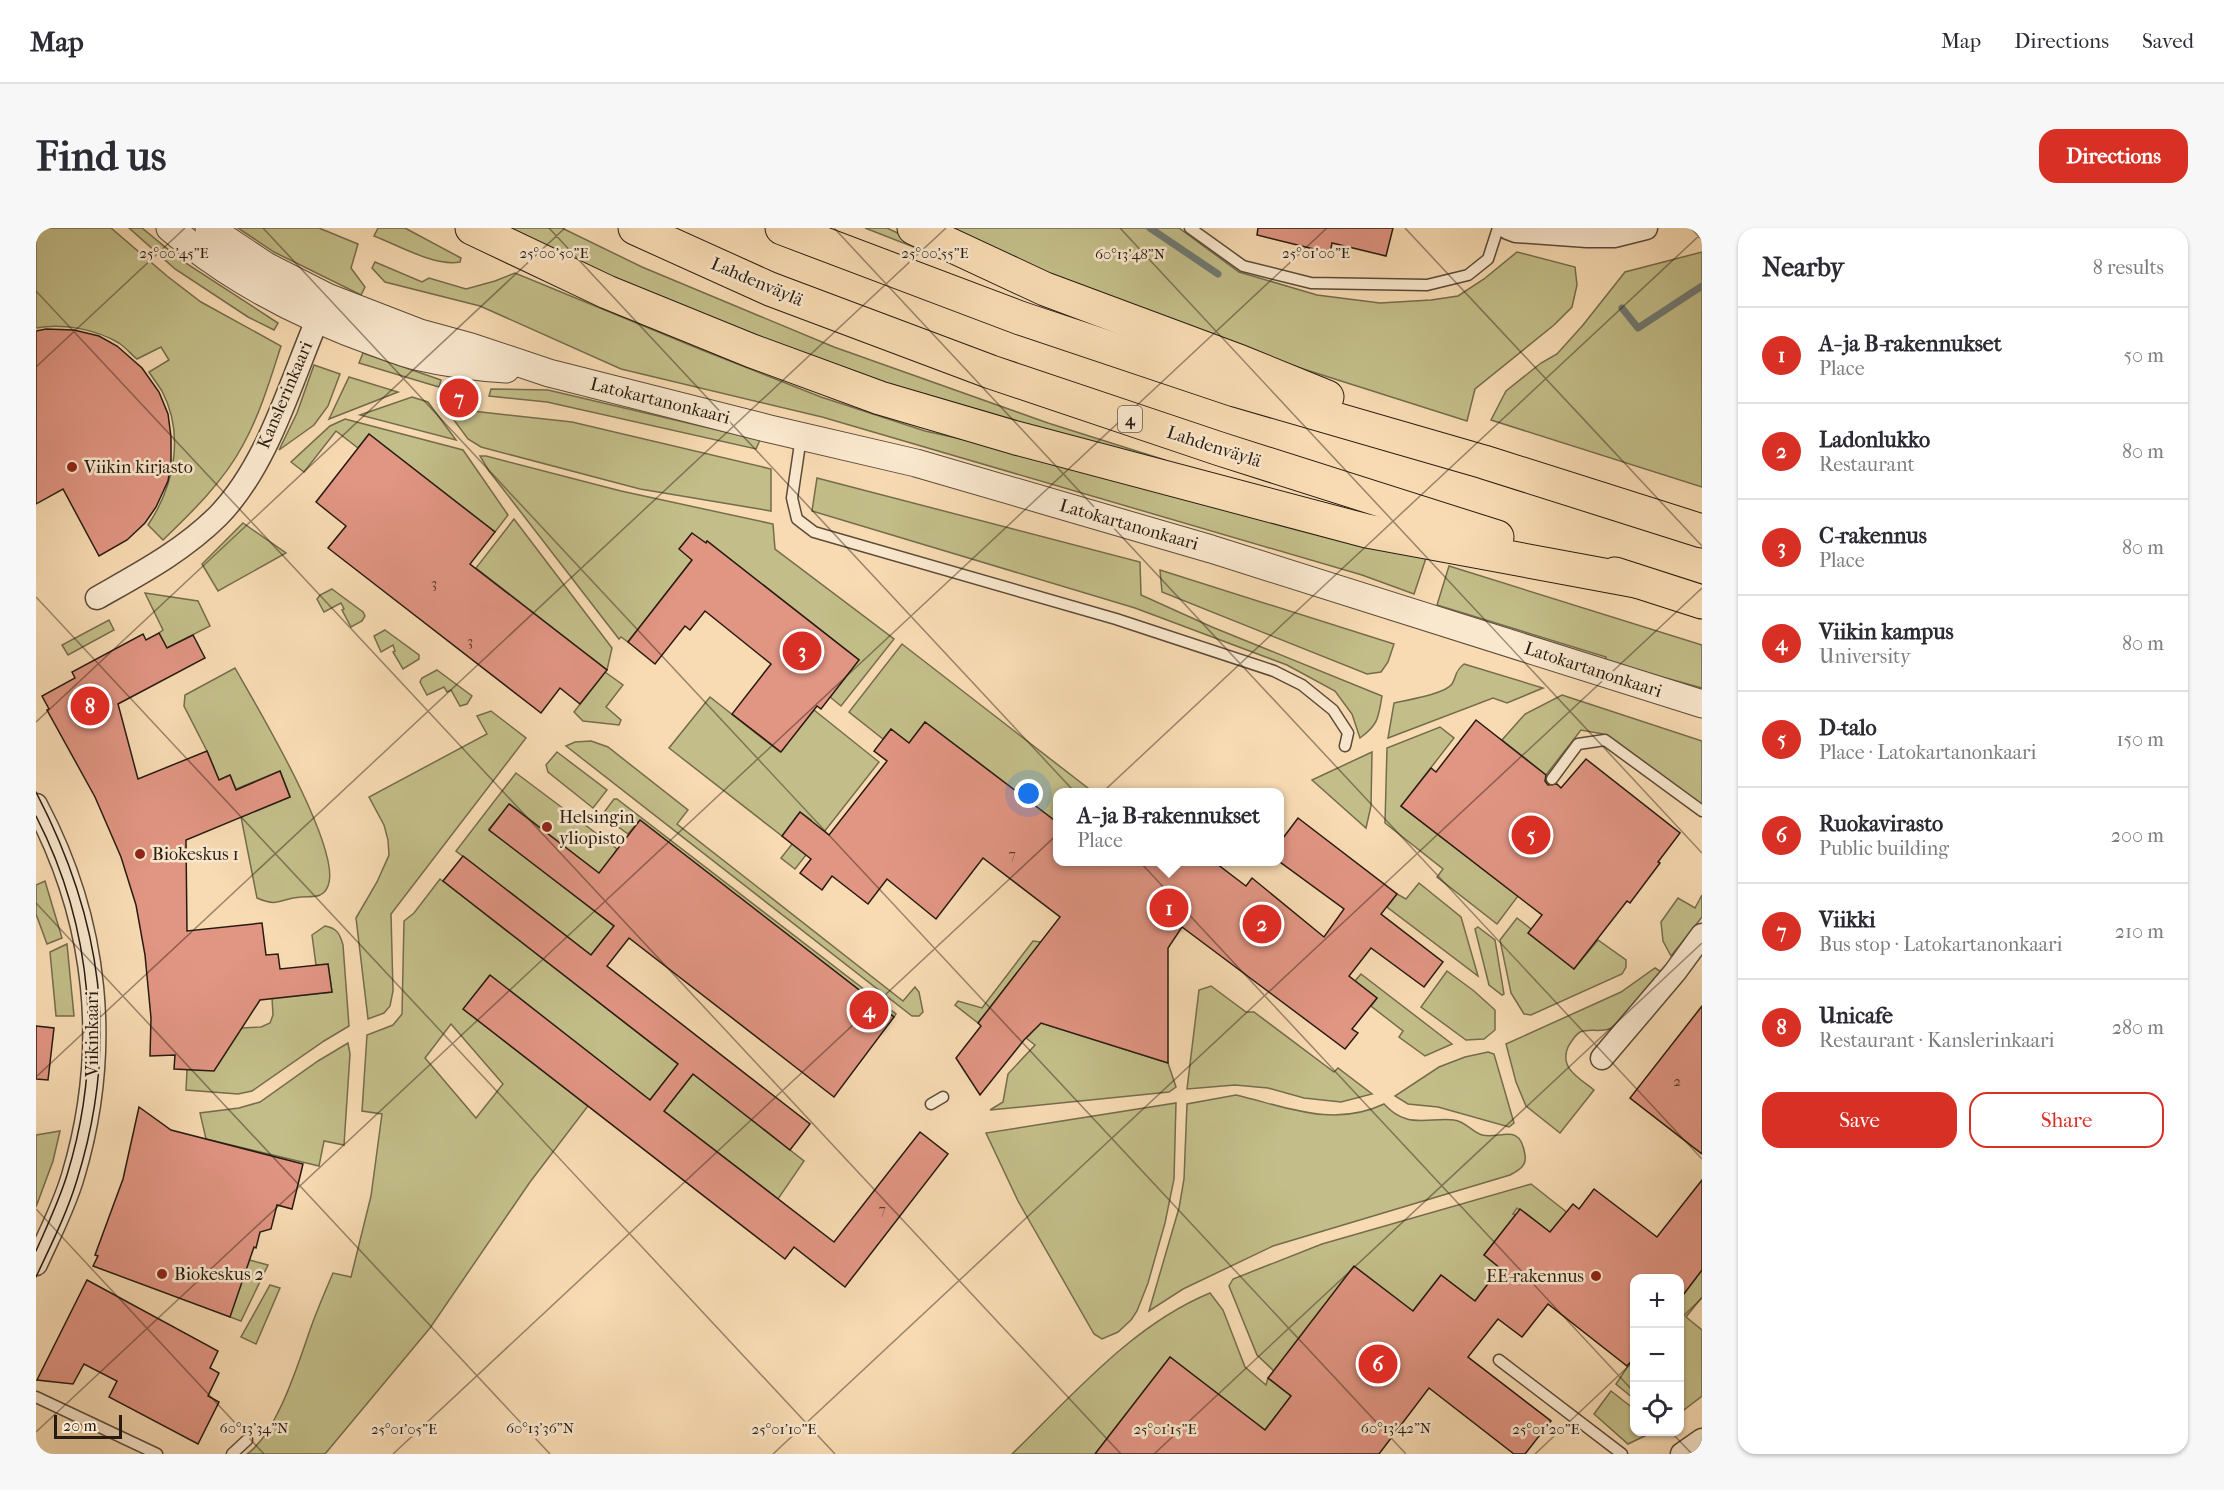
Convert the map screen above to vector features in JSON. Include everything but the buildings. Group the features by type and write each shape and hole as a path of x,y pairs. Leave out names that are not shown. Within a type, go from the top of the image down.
{"highway":[{"path":"472,228 607,292 752,351 880,398 1016,438 1367,531 1636,581"},
{"name":"Lahdenväylä","path":"635,228 770,290 991,372 1220,449 1702,602"},
{"path":"782,228 1020,318 1201,378 1484,462 1702,531"},
{"path":"914,228 1045,289 1241,362 1484,462"}],"street":[{"name":"Latokartanonkaari","path":"170,228 188,243 245,281 322,308 414,356 469,367 549,373 916,463 1211,549 1702,705"},
{"name":"Latokartanonkaari","path":"209,228 266,266 322,308"},
{"path":"1508,228 1525,232 1587,236 1614,236 1646,228"},
{"name":"Kanslerinkaari","path":"97,598 184,545 218,516 234,496 270,437 322,308"},
{"name":"Viikinkaari","path":"36,805 68,875 81,919 93,987 94,1043 92,1088 80,1152 64,1201 36,1264"},
{"path":"1602,1058 1675,972 1702,935"},
{"path":"1682,1454 1702,1440"}],"lane":[{"path":"1190,228 1243,266 1311,283 1427,285 1468,275 1488,258 1498,228"},
{"path":"801,436 792,498 797,519 814,532 1104,616 1274,671 1302,685 1333,710 1348,733 1345,746"},
{"path":"1551,779 1578,744 1605,740 1702,811"},
{"path":"931,1104 943,1097"},
{"path":"1499,1360 1622,1454"},
{"path":"36,1397 157,1454"},
{"path":"232,1454 247,1440"}],"shaded area":[{"path":"36,228 111,228 201,302 281,346 260,409 235,459 207,496 163,540 148,525 157,510 170,477 175,442 169,408 162,391 149,372 169,360 161,347 137,359 119,343 100,334 79,328 57,326 36,328"},
{"path":"129,228 142,228 181,260 278,323 274,330 248,317 175,269"},
{"path":"238,228 319,228 358,244 351,268 365,287 361,295 274,252"},
{"path":"378,228 405,228 461,258 460,262 439,261 405,250 374,236"},
{"path":"497,228 562,228 642,267 834,347 1048,423 1165,460 1164,463 856,382"},
{"path":"865,228 887,228 949,257 947,260"},
{"path":"942,228 1179,228 1239,272 1317,295 1380,303 1458,296 1484,279 1517,252 1575,267 1577,285 1572,307 1554,325 1475,389 1467,421 1297,367 1145,313"},
{"path":"1702,252 1702,487 1491,420 1506,391 1541,363 1557,354 1625,272"},
{"path":"375,262 422,282 429,278 466,289 515,273 821,397 925,431 1016,451 1426,558 1414,594 1362,575 822,417 621,369 480,306 385,282 372,268"},
{"path":"363,353 441,380 439,387 359,363"},
{"path":"314,365 340,374 328,406 314,425 279,450 297,413"},
{"path":"349,377 398,392 329,419"},
{"path":"491,389 548,390 760,440 756,449 547,402 489,396"},
{"path":"412,397 428,402 456,440 360,415"},
{"path":"445,408 572,422 771,469 771,511 640,489 481,447 468,439"},
{"path":"345,419 463,450 508,515 495,532 369,434 358,448 336,431 304,472 291,462 330,426"},
{"path":"480,456 621,491 773,524 775,549 894,639 841,706 830,697 859,660 707,541 628,642 621,637 619,639 489,471"},
{"path":"817,478 1140,562 1141,595 1212,627 1382,696 1377,720 1371,729 1360,738 1352,714 1335,691 1287,665 1135,608 812,511"},
{"path":"514,519 612,648 607,670 476,568"},
{"path":"243,523 286,553 218,591 202,564"},
{"path":"1449,566 1702,645 1702,688 1605,661 1606,657 1437,605"},
{"path":"1160,570 1394,644 1388,662 1381,672 1367,674 1162,592"},
{"path":"332,589 363,612 365,616 362,621 351,627 341,603 324,612 317,599"},
{"path":"145,593 198,601 210,626 167,648 159,633 163,630"},
{"path":"109,620 114,630 68,655 62,645"},
{"path":"385,630 419,655 419,659 403,669 393,652 395,651 393,645 381,652 374,636"},
{"path":"902,644 1088,788 1053,788 1053,819 925,722 909,743 891,729 883,739 849,712"},
{"path":"1464,664 1543,688 1507,703 1493,698 1388,738 1394,703 1448,688"},
{"path":"235,668 295,777 323,842 329,868 328,886 320,895 275,902 257,898 241,817 290,796 280,771 236,789 230,775 219,780 184,706 185,695"},
{"path":"437,670 472,696 467,704 460,706 451,690 447,692 444,687 427,695 420,682 422,678"},
{"path":"605,672 623,685 606,707 621,720 619,725 583,721 574,712"},
{"path":"1562,695 1702,741 1702,807 1603,734 1581,730 1546,775 1502,740 1525,714"},
{"path":"710,697 780,752 814,710 879,762 795,869 781,858 811,820 800,812 782,836 669,748"},
{"path":"491,711 526,738 391,914 393,991 390,1006 384,1013 368,1019 356,918 377,882 389,855 384,825 369,797 487,734 477,716"},
{"path":"1440,727 1454,738 1401,806 1518,896 1497,924 1437,877 1443,869 1385,823 1387,748"},
{"path":"591,741 608,747 688,810 677,824 903,1001 915,987 919,992 923,1012 919,1016 912,1016 566,746 575,742"},
{"path":"557,752 607,790 593,808 548,772 546,765"},
{"path":"1372,752 1371,806 1366,828 1312,780"},
{"path":"516,773 617,849 614,854 648,881 633,900 510,804 489,829 614,926 591,955 456,851"},
{"path":"614,799 617,799 896,1014 894,1017 640,820 628,834 602,815"},
{"path":"440,879 678,1064 650,1100 489,976 464,1008 588,1106 530,1182 430,1328 325,1454 247,1454 268,1431 277,1415 333,1273 351,1277 371,1196 382,1114 362,1111 367,1035 393,1025 402,1014 404,921 414,913","holes":["451,1024 503,1084 476,1118 425,1058"]},
{"path":"45,881 62,938 47,944 36,914 36,885"},
{"path":"1419,883 1461,917 1478,976 1387,907 1397,894 1406,899"},
{"path":"1702,895 1702,917 1671,956 1663,941 1661,922 1678,898 1695,908"},
{"path":"1517,918 1531,929 1529,933 1574,969 1598,940 1626,960 1626,967 1622,974 1531,1015 1524,1014 1511,993 1500,940"},
{"path":"325,926 337,932 343,945 349,1026 252,1091 238,1094 186,1090 187,1070 242,1028 261,1027 270,1023 273,1015 272,998 332,992 328,964 316,965 312,935"},
{"path":"1478,927 1495,940 1504,994 1502,995 1489,985 1475,929"},
{"path":"1033,941 1041,942 978,1023 955,1005 958,1001 982,1008"},
{"path":"67,944 74,1016 56,1016 50,952"},
{"path":"1655,968 1663,973 1625,1018 1612,1028 1580,1032 1568,1047 1566,1061 1568,1067 1594,1090 1560,1133 1526,1106 1516,1082 1506,1044 1621,992"},
{"path":"1447,971 1495,1010 1495,1030 1484,1039 1466,1040 1421,1007"},
{"path":"1361,974 1452,1044 1425,1056 1399,1037 1403,1031 1371,1006 1377,998 1355,981"},
{"path":"1211,986 1246,1012 1254,1012 1334,1072 1338,1068 1372,1094 1341,1102 1304,1098 1268,1088 1235,1085 1187,1089 1199,990"},
{"path":"1041,1023 1168,1063 1176,1087 1169,1092 990,1110 1003,1102 1008,1074 1035,1045 1026,1038"},
{"path":"348,1043 350,1054 344,1145 324,1141 319,1166 206,1139 200,1113 239,1108 260,1102"},
{"path":"1488,1052 1494,1054 1514,1123 1509,1127 1438,1107 1408,1104 1395,1096 1439,1067 1465,1057"},
{"path":"693,1074 804,1161 778,1199 664,1111"},
{"path":"1236,1095 1310,1113 1347,1114 1365,1111 1384,1104 1400,1117 1407,1119 1458,1121 1482,1135 1508,1134 1519,1138 1525,1162 1510,1175 1273,1246 1183,1289 1149,1311 1179,1208 1184,1179 1187,1104"},
{"path":"1176,1103 1174,1179 1165,1223 1148,1283 1131,1320 1118,1332 1102,1339 1094,1334 1018,1201 986,1133"},
{"path":"60,1131 53,1161 36,1207 36,1135"},
{"path":"1531,1184 1578,1221 1560,1240 1517,1208 1513,1214 1517,1215 1484,1255 1500,1268 1475,1301 1441,1275 1413,1311 1274,1371 1257,1355 1229,1286 1233,1279 1322,1244"},
{"path":"227,1254 268,1265 241,1321 230,1317"},
{"path":"1702,1270 1702,1297 1686,1317 1702,1330 1702,1396 1684,1410 1684,1328 1684,1294"},
{"path":"270,1285 280,1288 256,1344 241,1337"},
{"path":"1210,1293 1223,1310 1245,1367 1266,1385 1268,1378 1291,1396 1265,1430 1170,1357 1095,1454 1012,1454 1080,1386 1129,1343 1182,1307"},
{"path":"1630,1363 1630,1396 1616,1384"},
{"path":"1611,1391 1630,1406 1630,1436 1645,1436 1628,1444 1594,1414"}],"waterway":[{"path":"1150,228 1218,274"},
{"path":"1622,308 1638,328 1702,286"}],"tram line":[{"path":"36,792 58,839 76,887 89,934 97,982 100,1030 98,1079 90,1129 77,1180 64,1217 36,1277"},
{"path":"36,816 55,858 70,902 81,947 87,992 88,1038 86,1084 79,1130 64,1185 36,1251"}],"place":[{"name":"Viikki","path":"459,398"},
{"name":"Viikin kirjasto","path":"72,467"},
{"name":"C-rakennus","path":"802,651"},
{"name":"Unicafe","path":"90,706"},
{"name":"Helsingin yliopisto","path":"547,827"},
{"name":"D-talo","path":"1531,835"},
{"name":"Biokeskus 1","path":"140,854"},
{"name":"A- ja B-rakennukset","path":"1169,908"},
{"name":"Ladonlukko","path":"1262,924"},
{"name":"Viikin kampus","path":"869,1010"},
{"name":"Biokeskus 2","path":"162,1274"},
{"name":"EE-rakennus","path":"1596,1276"},
{"name":"Ruokavirasto","path":"1378,1364"}]}
